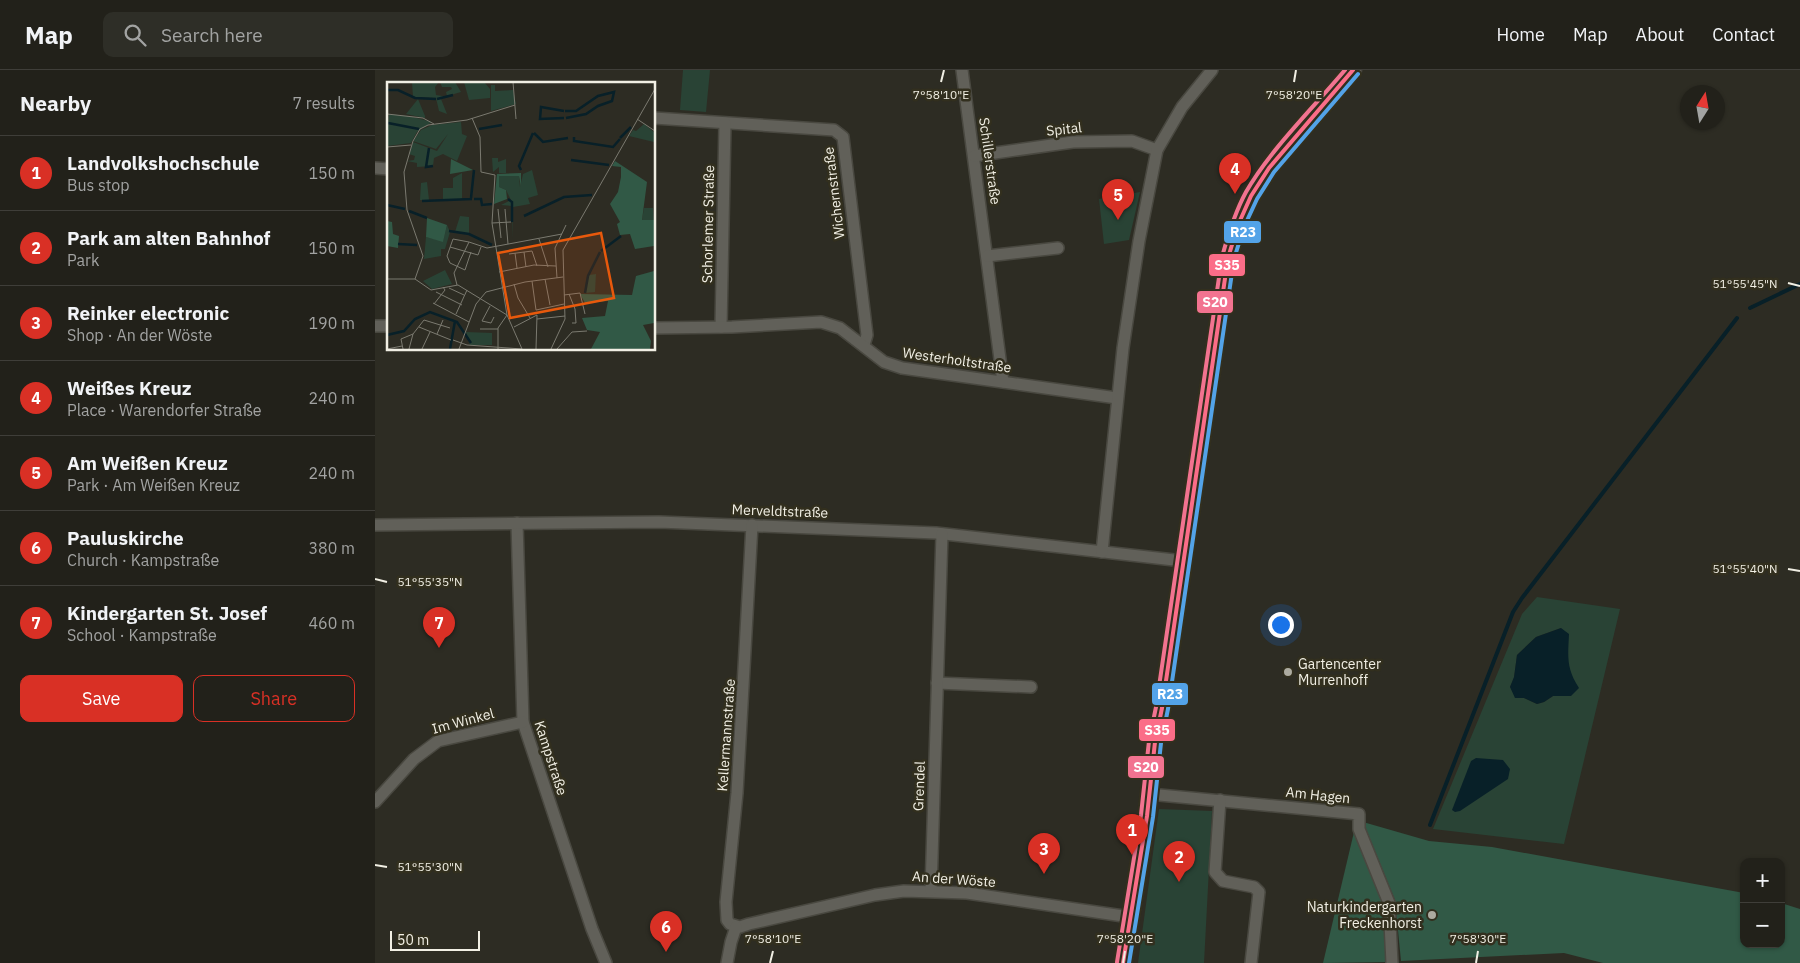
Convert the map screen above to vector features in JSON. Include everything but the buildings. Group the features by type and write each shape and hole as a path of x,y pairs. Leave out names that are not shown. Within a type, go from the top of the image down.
{"main road":[{"path":"1123,963 1228,258 1237,225 1251,196 1269,168 1353,70"}],"street":[{"name":"Schillerstraße","path":"962,70 1003,382"},
{"path":"1102,552 1117,398 1139,241 1157,150 1182,107 1212,70"},
{"name":"Wichernstraße","path":"655,118 834,130 843,137 867,335 864,345"},
{"name":"Schorlemer Straße","path":"721,327 725,123"},
{"name":"Spital","path":"974,156 1073,142 1132,141 1157,150"},
{"path":"987,256 1058,248"},
{"name":"Westerholtstraße","path":"655,328 821,322 840,328 884,362 902,368 1117,398"},
{"name":"Merveldtstraße","path":"375,525 659,522 752,525 942,534 1183,561"},
{"name":"Kampstraße","path":"517,523 523,722 589,920 606,963"},
{"name":"Kellermannstraße","path":"736,926 727,920 726,902 737,793 752,525"},
{"name":"Grendel","path":"931,890 942,534"},
{"path":"937,683 1031,687"},
{"name":"Im Winkel","path":"375,802 414,759 438,741 523,722"},
{"name":"Am Hagen","path":"1149,794 1359,814 1359,829 1389,903 1392,963"},
{"path":"1221,800 1215,872 1223,881 1254,887 1259,892 1251,963"},
{"name":"An der Wöste","path":"736,926 744,927 749,924 875,895 931,890 967,893 1130,917"},
{"path":"727,963 736,926"}],"green space":[{"path":"683,70 710,70 706,112 680,110"},
{"path":"1140,192 1129,240 1104,244 1099,199"},
{"path":"1537,597 1620,609 1564,844 1433,829 1522,614","holes":["1561,628 1568,649 1567,661 1572,677 1571,696 1553,696 1537,704 1524,698 1510,687 1514,678 1517,655 1536,637"]},
{"path":"1159,809 1212,811 1204,963 1138,963"},
{"path":"1363,822 1429,841 1492,847 1740,892 1740,948 1785,948 1785,904 1800,909 1800,963 1603,963 1564,953 1401,961 1395,900"},
{"path":"1354,832 1384,906 1386,962 1323,963"}],"water":[{"path":"1561,628 1569,634 1568,656 1570,668 1579,688 1571,696 1553,696 1537,704 1524,698 1515,698 1510,687 1514,677 1517,655 1536,637"},
{"path":"1476,758 1503,760 1510,769 1508,779 1460,811 1455,812 1452,810 1471,761"}],"waterway":[{"path":"1750,308 1800,284"},
{"path":"1430,825 1513,612 1737,318"}],"transit line":[{"name":"S20","path":"1117,962 1141,815 1149,741 1156,707 1222,257 1238,207 1256,176 1279,145 1345,70"},
{"name":"S35","path":"1123,963 1147,816 1155,742 1162,708 1228,258 1238,225 1251,196 1269,168 1353,70"},
{"name":"R23","path":"1129,963 1153,817 1161,743 1168,709 1234,259 1244,227 1257,199 1274,172 1358,74"}],"place":[{"name":"Weißes Kreuz","path":"1235,194"},
{"name":"Am Weißen Kreuz","path":"1118,220"},
{"name":"Kindergarten St. Josef","path":"439,648"},
{"name":"Gartencenter Murrenhoff","path":"1288,672"},
{"name":"Landvolkshochschule","path":"1132,855"},
{"name":"Reinker electronic","path":"1044,874"},
{"name":"Park am alten Bahnhof","path":"1179,882"},
{"name":"Naturkindergarten Freckenhorst","path":"1432,915"},
{"name":"Pauluskirche","path":"666,952"}]}
